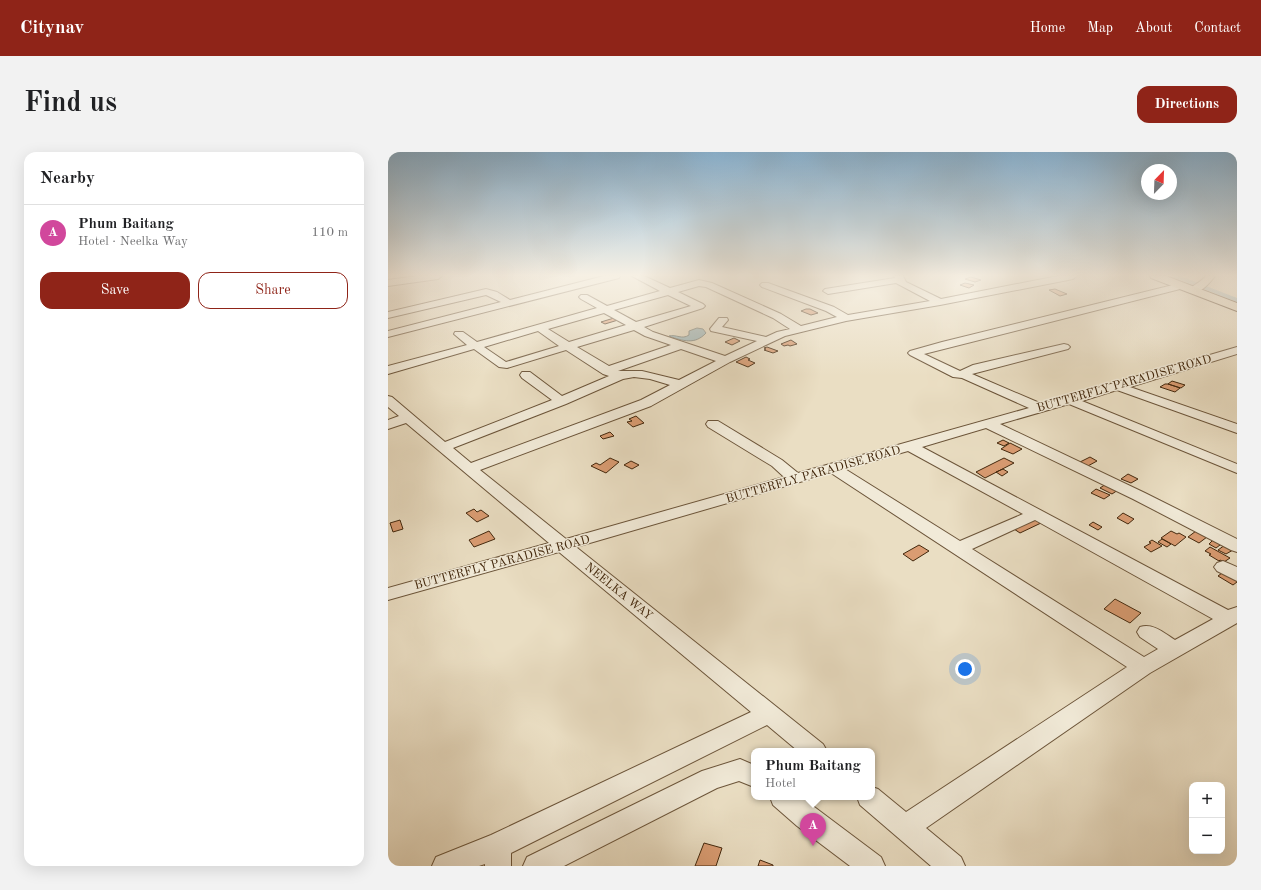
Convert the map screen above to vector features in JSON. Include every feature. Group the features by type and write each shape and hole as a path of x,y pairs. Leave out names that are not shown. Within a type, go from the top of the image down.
{"street":[{"path":"388,315 412,309"},
{"path":"388,334 488,309"},
{"path":"388,370 603,309"},
{"path":"605,309 649,334 726,360"},
{"path":"459,334 504,365 689,309"},
{"path":"765,309 798,328"},
{"path":"831,309 846,318"},
{"path":"470,469 646,403 765,340 798,328 897,309"},
{"path":"1040,408 965,375 957,374 914,353 1087,309"},
{"path":"724,320 715,329 765,340"},
{"path":"538,327 607,371 619,376"},
{"path":"607,371 681,345"},
{"path":"965,375 964,373 973,369 1064,347"},
{"name":"BUTTERFLY PARADISE ROAD","path":"388,594 564,546 1154,376 1237,350"},
{"path":"444,447 561,402 619,376 630,374 646,376 680,385"},
{"path":"526,375 561,402"},
{"path":"1116,386 1235,427"},
{"name":"NEELKA WAY","path":"388,400 470,469 811,748"},
{"path":"1070,400 1237,469"},
{"path":"388,425 409,417"},
{"path":"713,424 777,463 795,479"},
{"path":"988,424 1139,496 1237,546"},
{"path":"908,446 1233,617"},
{"path":"833,468 959,548 1142,668"},
{"path":"959,548 1036,514"},
{"path":"905,827 1142,668 1233,617"},
{"path":"1146,632 1175,650"},
{"path":"445,866 498,856 770,713"},
{"path":"536,866 711,779 740,770 751,775"},
{"path":"786,800 872,866"},
{"path":"873,800 952,866"}],"water":[{"path":"697,328 703,329 706,333 702,337 693,341 669,336 686,336 689,335 689,331"}],"building":[{"path":"811,309 818,313 811,315 801,311"},
{"path":"614,318 618,320 605,324 601,322"},
{"path":"734,338 740,341 732,345 725,342"},
{"path":"791,340 797,344 784,346 781,344"},
{"path":"767,347 778,351 773,353 764,350 766,349 764,348"},
{"path":"746,357 750,359 748,360 755,363 748,367 736,362"},
{"path":"1172,381 1185,385 1181,388 1168,384"},
{"path":"1165,384 1180,388 1175,392 1160,387"},
{"path":"636,416 644,423 633,427 627,422 632,421 629,419"},
{"path":"610,432 614,436 603,439 600,436"},
{"path":"1003,440 1009,443 1004,446 997,443"},
{"path":"1010,443 1022,449 1013,454 1001,449"},
{"path":"1090,457 1097,461 1086,467 1078,463"},
{"path":"610,458 619,462 606,473 591,466 596,463 600,465"},
{"path":"1004,458 1014,463 985,478 976,472"},
{"path":"631,461 639,465 632,469 624,465"},
{"path":"1003,469 1008,472 1002,476 996,472"},
{"path":"1128,474 1138,479 1131,483 1121,479"},
{"path":"1106,484 1118,490 1112,494 1100,488"},
{"path":"1096,489 1110,495 1104,499 1091,493"},
{"path":"474,509 477,512 481,510 489,516 477,522 466,513"},
{"path":"1123,513 1134,519 1128,524 1117,518"},
{"path":"1032,517 1041,523 1020,533 1011,527"},
{"path":"400,520 403,529 393,532 390,523"},
{"path":"1093,522 1102,527 1098,530 1089,525"},
{"path":"489,531 495,539 474,547 469,540"},
{"path":"1171,531 1186,537 1175,546 1161,538"},
{"path":"1196,531 1207,537 1199,543 1188,537"},
{"path":"1215,538 1224,542 1216,548 1209,544"},
{"path":"1162,539 1171,544 1167,547 1158,542"},
{"path":"1152,540 1162,546 1151,552 1144,547 1151,543 1149,542"},
{"path":"919,545 929,551 913,561 903,554"},
{"path":"1225,545 1233,550 1226,554 1218,550"},
{"path":"1210,547 1230,558 1224,562 1219,561 1205,551"},
{"path":"1226,570 1237,576 1237,582 1233,585 1218,576"},
{"path":"1115,599 1141,613 1130,623 1104,609"},
{"path":"704,843 722,848 716,866 695,866"},
{"path":"760,860 773,865 773,866 758,866"}],"place":[{"name":"Phum Baitang","path":"813,846"}]}
